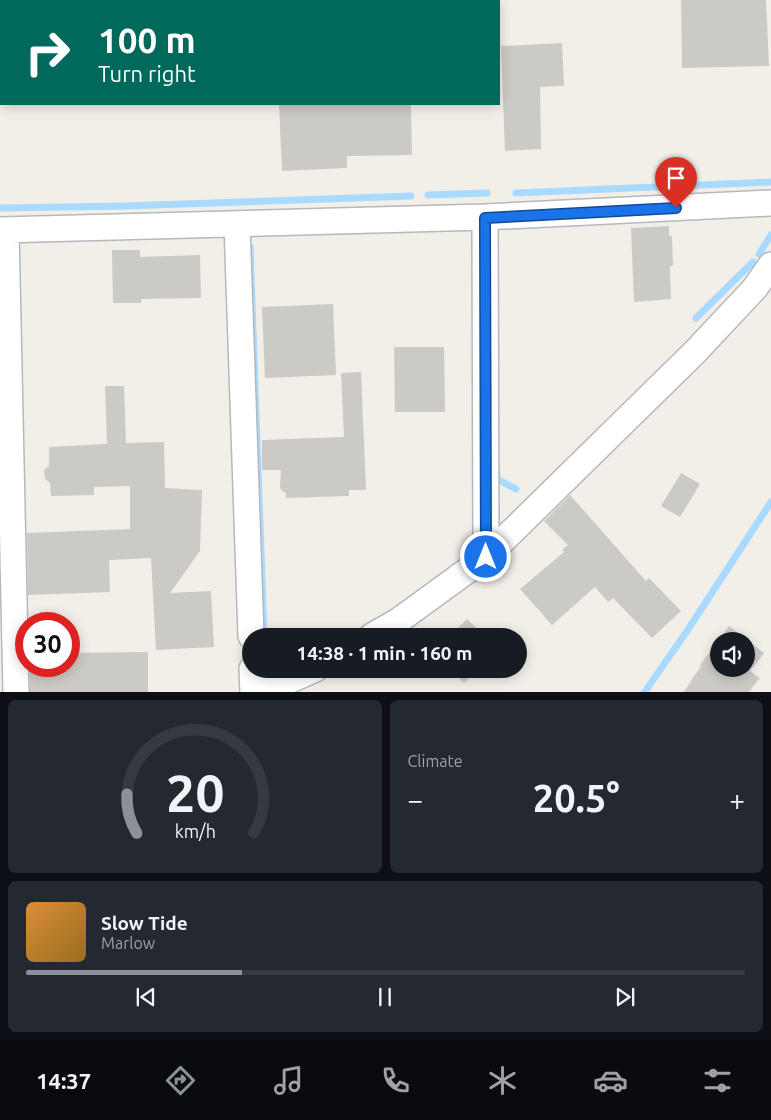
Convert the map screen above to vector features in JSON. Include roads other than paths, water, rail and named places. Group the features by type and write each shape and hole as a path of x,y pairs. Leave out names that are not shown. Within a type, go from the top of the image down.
{"street":[{"path":"16,692 6,471 3,230 485,218 771,203"},
{"path":"485,218 486,557"},
{"path":"237,224 251,628"},
{"path":"387,628 398,622 486,557 695,352 755,288 771,265"},
{"path":"252,678 253,692"},
{"path":"262,692 294,678"}],"waterway":[{"path":"516,193 771,182"},
{"path":"428,195 487,193"},
{"path":"0,208 124,206 411,196"},
{"path":"759,254 771,235"},
{"path":"250,247 264,628"},
{"path":"696,318 753,262"},
{"path":"497,472 497,479 516,489"},
{"path":"645,692 771,502"}]}
